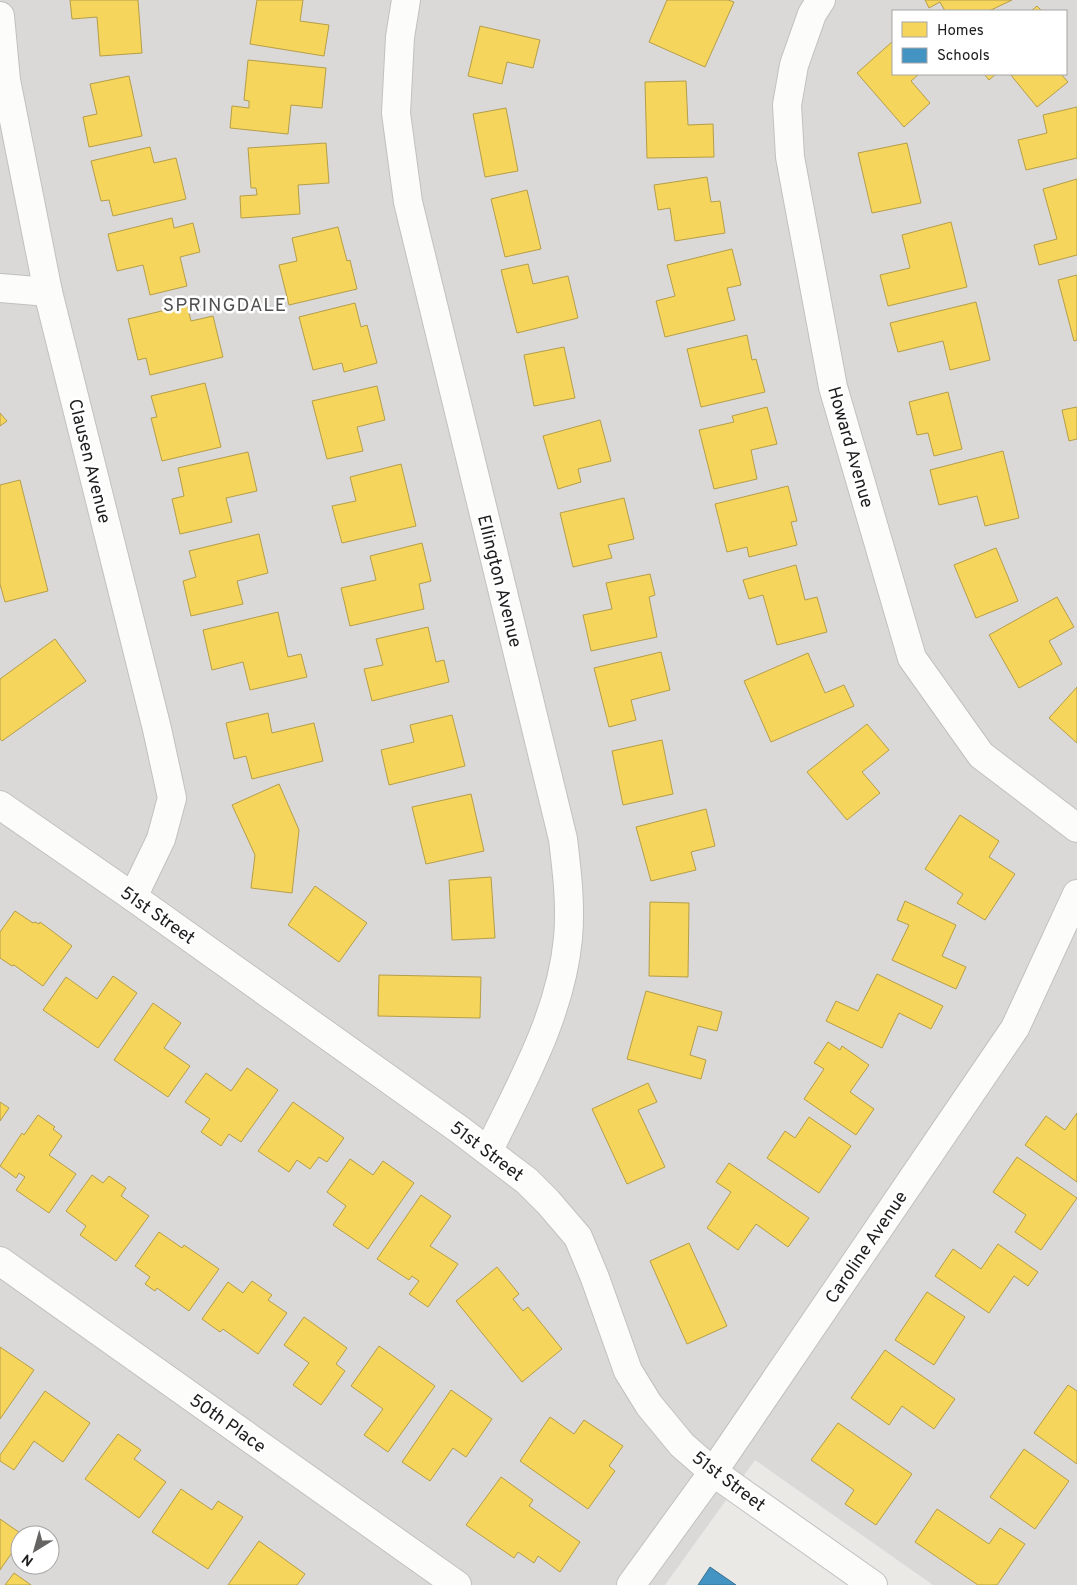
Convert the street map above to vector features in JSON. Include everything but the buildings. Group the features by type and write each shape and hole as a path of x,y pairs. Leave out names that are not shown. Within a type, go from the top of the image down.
{"street":[{"name":"Ellington Avenue","path":"406,0 400,37 396,113 408,202 563,839 569,888 568,938 558,993 543,1039 489,1150"},
{"name":"Howard Avenue","path":"821,0 812,14 794,65 787,105 790,157 833,387 912,658 981,755 1077,828"},
{"name":"Clausen Avenue","path":"0,16 6,80 48,292 172,798 161,839 133,897"},
{"path":"0,288 48,292"},
{"name":"51st Street","path":"0,805 489,1150 527,1181 548,1202 578,1238 595,1278 628,1371 655,1412 682,1445 713,1472 873,1585"},
{"name":"Caroline Avenue","path":"631,1585 713,1472 1015,1028 1077,894"},
{"name":"50th Place","path":"0,1261 457,1585"}],"shaded area":[{"path":"0,0 1077,0 1077,1585 933,1585 755,1460 665,1585 0,1585"}],"district":[{"name":"SPRINGDALE","path":"225,304"}]}
